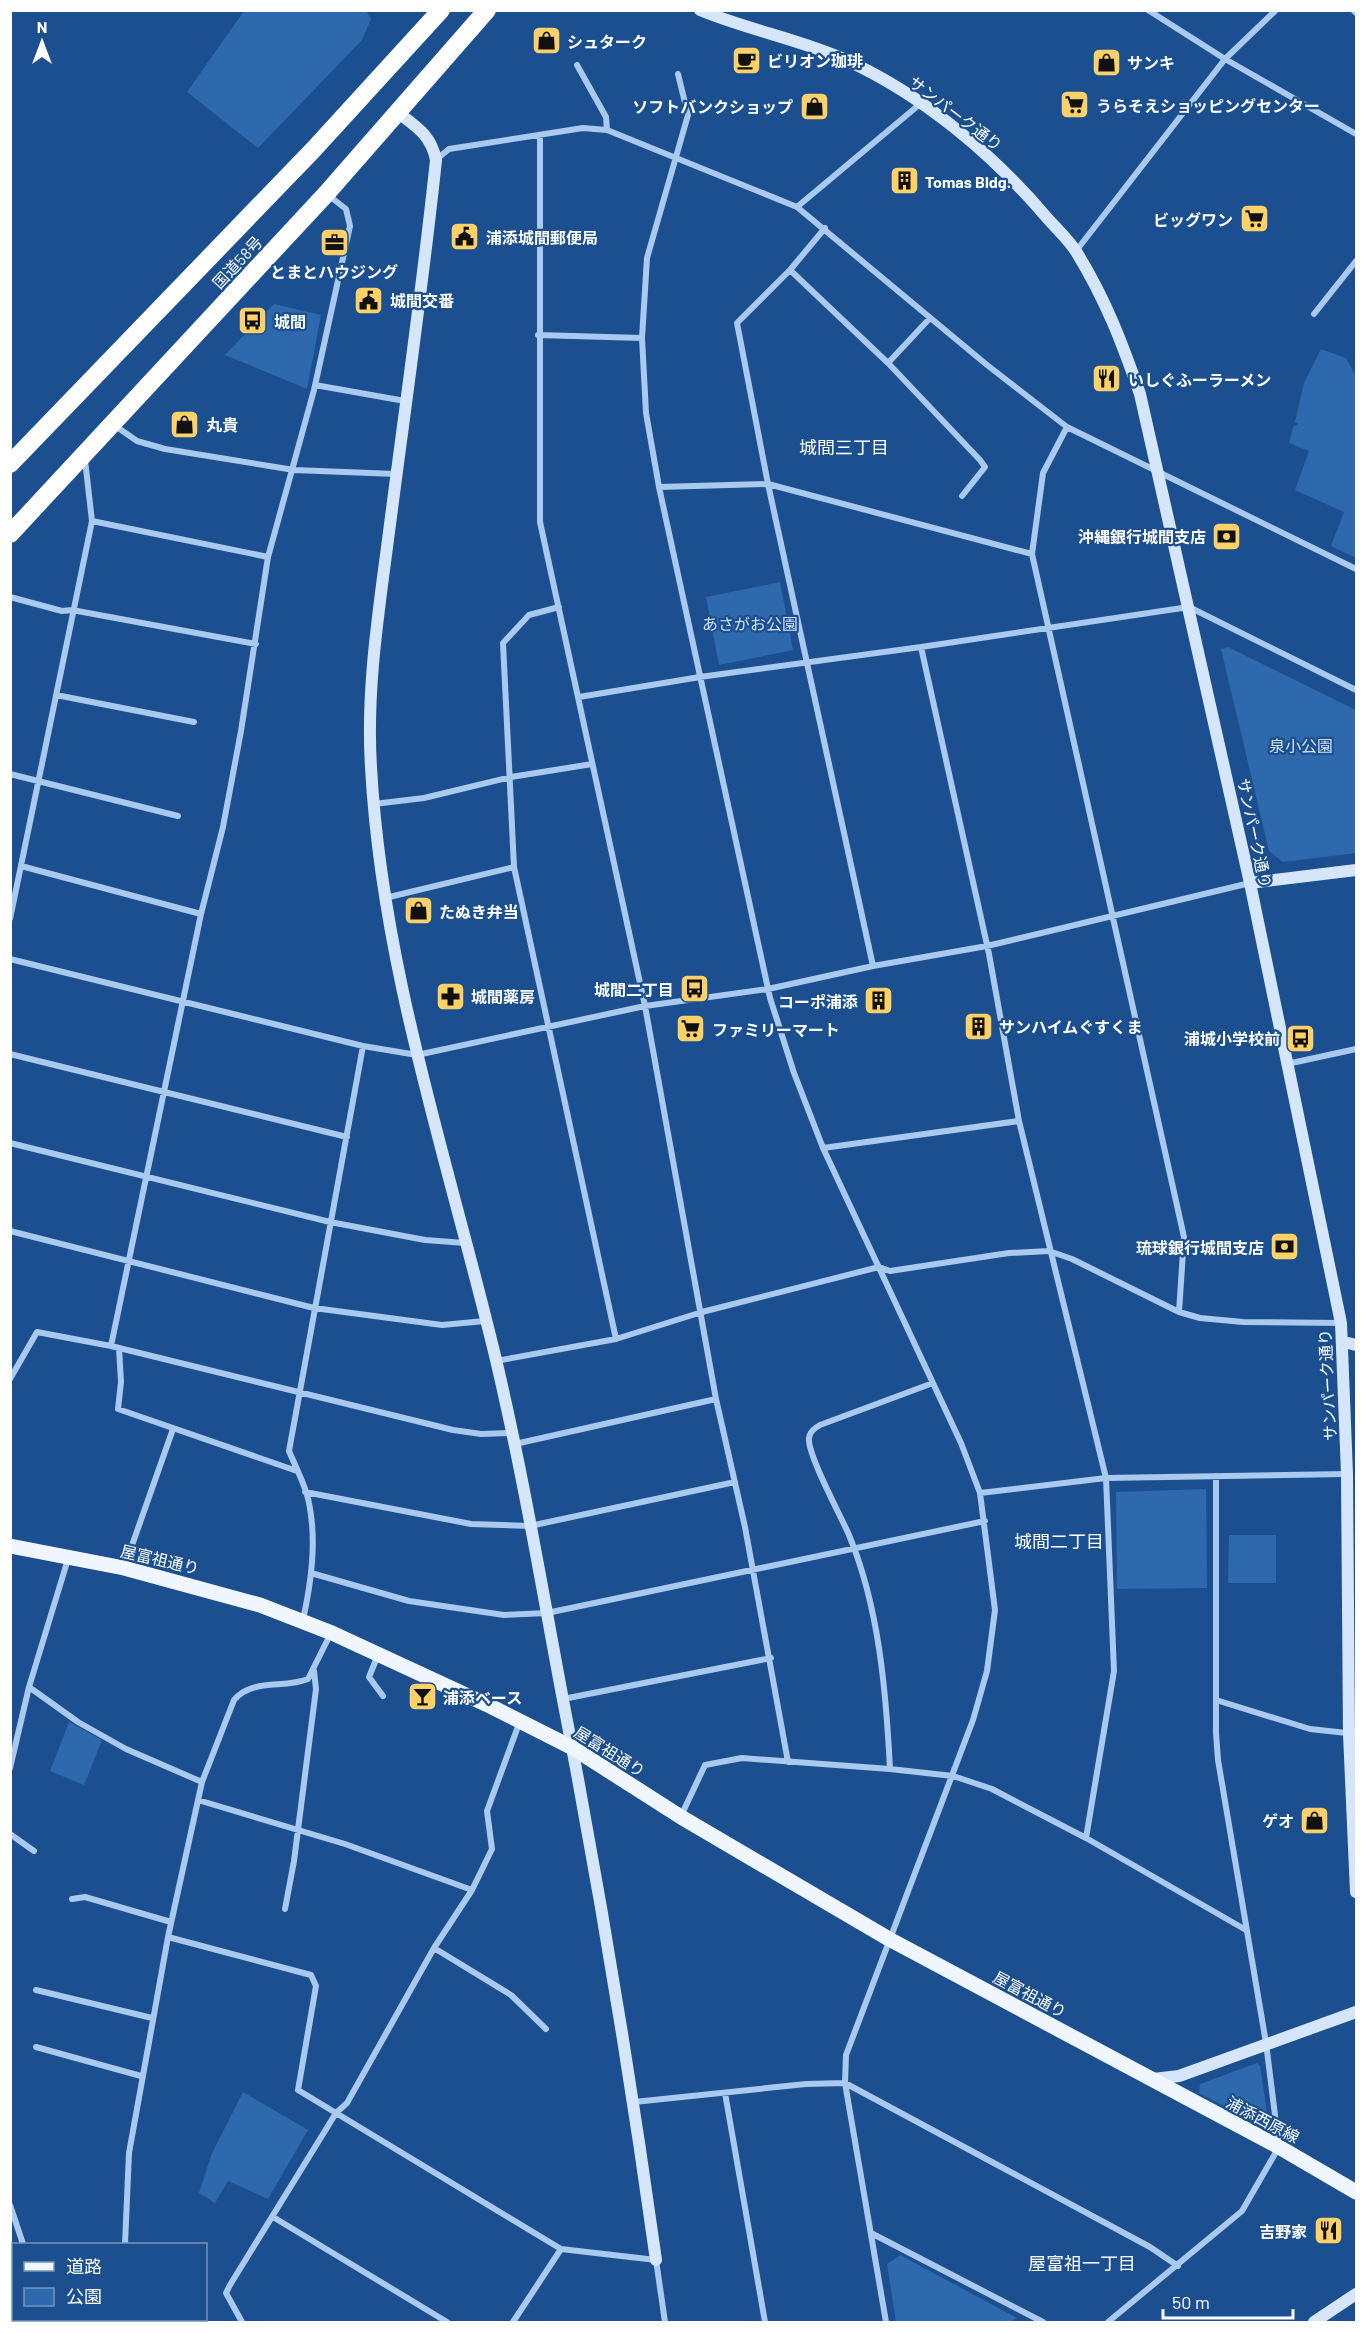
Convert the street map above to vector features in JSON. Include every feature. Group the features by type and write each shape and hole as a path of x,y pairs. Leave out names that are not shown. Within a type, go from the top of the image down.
{"highway":[{"name":"国道58号","path":"10,464 313,150 441,10"},
{"name":"国道58号","path":"10,534 326,194 487,10"}],"main road":[{"name":"屋富祖通り","path":"10,1546 124,1568 193,1585 303,1621 520,1720 573,1748 681,1817 889,1939 1152,2079"},
{"name":"浦添西原線","path":"1152,2079 1279,2147 1356,2192"}],"street":[{"name":"サンパーク通り","path":"700,10 798,41 848,61 920,104 949,125 1003,171 1076,251 1114,320 1140,394 1250,883 1344,1342 1356,1892"},
{"path":"1148,10 1225,59 1356,134"},
{"path":"1076,251 1225,59 1276,10"},
{"path":"577,65 606,117 607,130"},
{"path":"678,74 688,115 647,258 642,338 646,412 660,487 768,989 794,1072 823,1148 961,1443 980,1493 994,1610 991,1647 973,1720 846,2055 845,2083 886,2322"},
{"path":"797,207 920,104"},
{"path":"397,112 427,134 436,160 375,645 370,758 373,804 385,898 417,1055 496,1361 573,1748 634,2102 665,2322"},
{"path":"436,160 449,148 584,128 607,130 797,207 825,228 930,318 1067,427 1356,569"},
{"path":"540,135 538,336 540,522 645,1006 716,1399 771,1658 788,1762"},
{"path":"111,1346 201,914 223,827 256,644 268,557 294,470 350,226 346,209 326,194"},
{"path":"825,228 790,270 737,323 768,484 809,663 873,966"},
{"path":"1314,314 1356,261"},
{"path":"790,270 888,363 985,468 962,496"},
{"path":"888,363 930,318"},
{"path":"538,336 642,338"},
{"path":"315,385 405,401"},
{"path":"113,424 137,441 165,449 294,470 396,474"},
{"path":"1067,427 1043,473 1032,554 1184,1237 1179,1312"},
{"path":"10,919 92,521 84,455"},
{"path":"660,487 768,484 1032,554"},
{"path":"92,521 268,557"},
{"path":"10,597 62,611 72,610 256,644"},
{"path":"559,607 529,615 503,643 514,867 616,1339"},
{"path":"579,697 700,676 809,663 1189,607 1356,690"},
{"path":"921,647 987,946 1019,1121 1049,1251 1107,1478 1114,1671 1086,1838"},
{"path":"56,695 194,722"},
{"path":"373,804 424,798 511,777 592,764"},
{"path":"10,774 178,816"},
{"path":"21,866 201,914"},
{"path":"385,898 514,867"},
{"path":"10,959 363,1046 417,1055 645,1006 768,989 873,966 987,946 1112,918 1250,883 1356,870"},
{"path":"303,1621 311,1573 312,1530 309,1502 289,1450 363,1046"},
{"path":"1286,1064 1356,1049"},
{"path":"10,1054 347,1137"},
{"path":"823,1148 1019,1121"},
{"path":"10,1143 330,1222 425,1240 465,1243"},
{"path":"10,1231 314,1308 442,1325 485,1321"},
{"path":"496,1361 616,1339 702,1312 879,1267 890,1271 1009,1253 1049,1251 1072,1259 1179,1312 1220,1321 1341,1323"},
{"path":"10,1379 37,1332 111,1346 453,1430 513,1439 716,1399"},
{"path":"1344,1342 1356,1345"},
{"path":"119,1348 121,1382 118,1409 297,1471"},
{"path":"890,1769 888,1731 872,1611 854,1548 812,1455 809,1437 813,1430 933,1383"},
{"path":"124,1568 173,1429"},
{"path":"980,1493 1107,1478 1347,1474"},
{"path":"1108,2322 1242,2211 1279,2147 1266,2043 1218,1761 1216,1476"},
{"path":"305,1492 471,1524 530,1526 735,1482"},
{"path":"311,1573 409,1601 504,1615 547,1613 985,1521"},
{"path":"11,1767 29,1687 68,1559"},
{"path":"125,2243 129,2153 141,2076 171,1922 202,1782 234,1700 240,1692 249,1688 300,1682 308,1678 314,1671 332,1633"},
{"path":"378,1654 369,1677 383,1696"},
{"path":"563,1699 771,1658"},
{"path":"285,1909 294,1861 296,1830 316,1689 314,1671"},
{"path":"29,1687 78,1722 126,1749 202,1782"},
{"path":"1216,1700 1300,1727 1353,1734"},
{"path":"242,2322 226,2293 336,2113 348,2103 434,1948 472,1890 492,1850 487,1811 520,1720"},
{"path":"681,1817 705,1765 742,1758 953,1776 992,1789 1086,1838 1246,1930"},
{"path":"198,1800 345,1844 472,1890"},
{"path":"10,1834 34,1851"},
{"path":"72,1899 85,1897 171,1922"},
{"path":"168,1937 310,1975 316,1986 298,2090 561,2249 656,2260"},
{"path":"434,1948 511,1995 546,2029"},
{"path":"36,1990 152,2018"},
{"path":"1152,2079 1179,2076 1356,2012"},
{"path":"36,2047 141,2076"},
{"path":"634,2102 845,2083 1140,2241 1178,2266"},
{"path":"725,2092 765,2322"},
{"path":"10,2205 23,2243"},
{"path":"273,2217 447,2322"},
{"path":"871,2233 1042,2322"},
{"path":"513,2322 561,2249"},
{"path":"1314,2322 1356,2295"}],"green space":[{"path":"244,11 366,11 371,19 362,40 258,148 187,92"},
{"path":"274,304 321,315 307,389 225,355"},
{"path":"1321,349 1346,358 1356,376 1356,558 1331,546 1344,512 1295,490 1309,451 1289,443 1293,427 1298,424 1295,422 1304,383"},
{"name":"あさがお公園","path":"780,582 793,650 719,665 706,597"},
{"name":"泉小公園","path":"1228,647 1356,710 1356,853 1283,862 1269,851 1221,649"},
{"path":"1206,1489 1207,1588 1117,1589 1116,1492"},
{"path":"1229,1535 1276,1535 1276,1583 1228,1583"},
{"path":"69,1722 102,1740 84,1785 50,1771"},
{"path":"1257,2063 1260,2066 1268,2118 1258,2124 1199,2093 1200,2084"},
{"path":"243,2092 308,2130 268,2199 228,2181 215,2203 199,2193 212,2153"},
{"path":"900,2255 1017,2318 1010,2322 896,2322 887,2264"}],"place":[{"name":"シュターク","path":"546,41"},
{"name":"ビリオン珈琲","path":"746,60"},
{"name":"サンキ","path":"1106,62"},
{"name":"うらそえショッピングセンター","path":"1075,105"},
{"name":"ソフトバンクショップ","path":"814,106"},
{"name":"Tomas Bldg.","path":"904,181"},
{"name":"ビッグワン","path":"1254,219"},
{"name":"浦添城間郵便局","path":"465,237"},
{"name":"とまとハウジング","path":"334,243"},
{"name":"城間交番","path":"369,300"},
{"name":"城間","path":"253,321"},
{"name":"いしぐふーラーメン","path":"1107,379"},
{"name":"丸貴","path":"185,424"},
{"name":"沖縄銀行城間支店","path":"1227,536"},
{"name":"たぬき弁当","path":"418,911"},
{"name":"城間二丁目","path":"695,989"},
{"name":"城間薬房","path":"450,996"},
{"name":"コーポ浦添","path":"879,1001"},
{"name":"サンハイムぐすくま","path":"978,1026"},
{"name":"ファミリーマート","path":"691,1029"},
{"name":"浦城小学校前","path":"1301,1038"},
{"name":"琉球銀行城間支店","path":"1285,1247"},
{"name":"浦添ベース","path":"422,1697"},
{"name":"ゲオ","path":"1315,1820"},
{"name":"吉野家","path":"1328,2231"}],"district":[{"name":"城間三丁目","path":"844,447"},
{"name":"城間二丁目","path":"1059,1541"},
{"name":"屋富祖一丁目","path":"1082,2263"}]}
